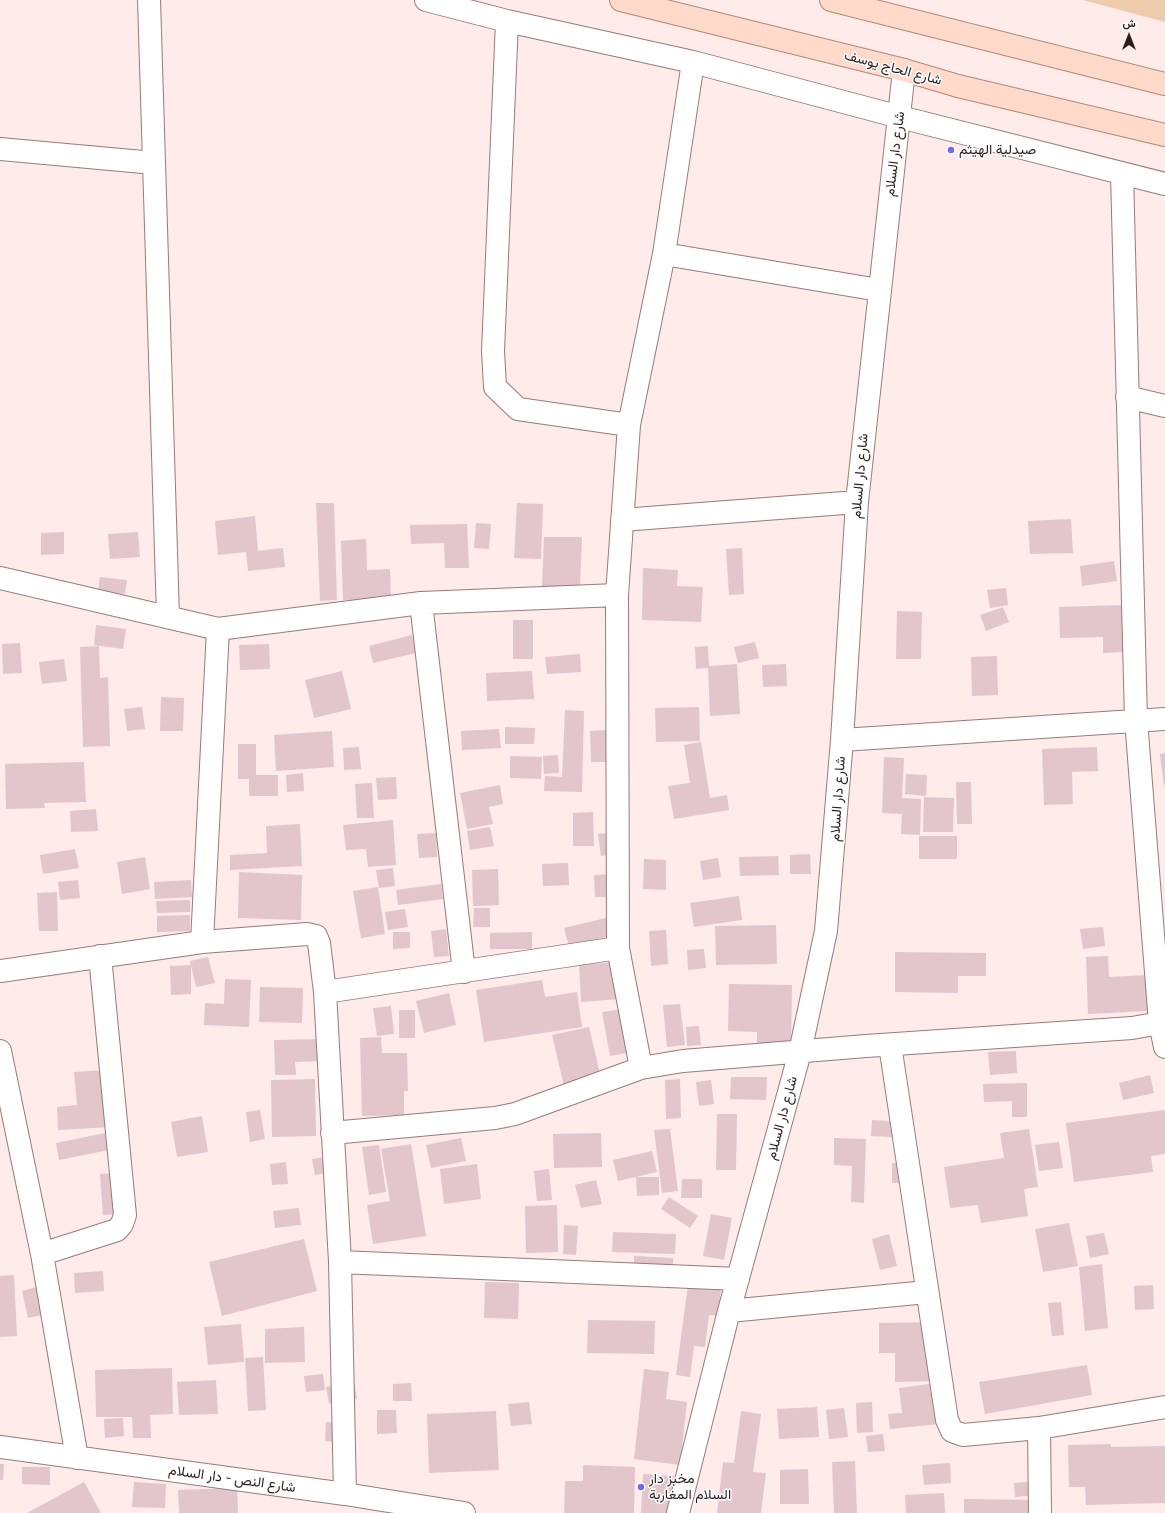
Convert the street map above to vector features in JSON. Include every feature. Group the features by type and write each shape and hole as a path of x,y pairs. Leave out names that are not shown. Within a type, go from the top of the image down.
{"main road":[{"name":"شارع الحاج يوسف","path":"621,0 904,70 958,86 1165,134"},
{"path":"831,0 1165,84"}],"street":[{"path":"149,0 168,617"},
{"path":"426,0 507,21 693,62 900,118 1165,184"},
{"path":"507,21 493,351 495,387 518,409 629,425"},
{"path":"641,1068 618,948 617,595 629,425 664,254 693,62"},
{"name":"شارع دار السلام","path":"678,1513 729,1311 800,1052 826,931 842,740 858,502 879,290 900,118 904,70"},
{"path":"0,149 154,163"},
{"path":"1122,173 1126,396 1136,720 1160,1023 1165,1047"},
{"path":"664,254 879,290"},
{"path":"1126,396 1165,406"},
{"path":"622,520 858,502"},
{"path":"0,578 140,612 218,629 421,603 617,595"},
{"path":"421,603 464,972"},
{"path":"202,942 218,629"},
{"path":"842,740 1165,719"},
{"path":"0,971 202,942 307,934 316,936 319,943 325,992 340,1262 345,1494"},
{"path":"325,992 618,948"},
{"path":"42,1254 117,1230 122,1224 125,1215 100,956"},
{"path":"332,1133 495,1118 515,1114 641,1068 683,1061 866,1046 1132,1028 1160,1023"},
{"path":"890,1045 926,1292 947,1420 952,1431 963,1435 1039,1428 1165,1407"},
{"path":"0,1051 3,1083 42,1254 77,1458"},
{"path":"340,1262 738,1279"},
{"path":"729,1311 926,1292"},
{"path":"1039,1428 1040,1513"},
{"name":"شارع النص - دار السلام","path":"0,1447 345,1494 464,1513"}],"shaded area":[{"path":"1083,0 1165,0 1165,22"}],"building":[{"path":"316,503 334,503 337,600 320,601"},
{"path":"517,503 543,504 541,559 514,558"},
{"path":"255,516 258,551 283,548 285,567 248,571 246,552 218,555 215,521"},
{"path":"1071,519 1073,553 1030,554 1028,521"},
{"path":"476,523 491,524 489,549 474,548"},
{"path":"467,524 469,568 445,568 444,543 411,544 410,525"},
{"path":"64,532 64,554 41,555 41,533"},
{"path":"138,532 140,557 110,559 108,534"},
{"path":"544,537 582,537 580,587 542,586"},
{"path":"366,539 367,570 390,569 391,599 343,600 341,541"},
{"path":"742,548 744,594 729,595 726,549"},
{"path":"1114,561 1117,581 1082,586 1080,566"},
{"path":"643,568 678,570 677,586 703,587 701,622 642,620"},
{"path":"100,577 127,580 125,594 98,591"},
{"path":"1006,588 1008,605 990,608 987,590"},
{"path":"1122,605 1124,652 1103,653 1103,637 1060,638 1059,607"},
{"path":"1003,607 1009,622 986,631 980,615"},
{"path":"897,611 922,612 921,659 896,659"},
{"path":"513,620 533,620 533,659 513,659"},
{"path":"96,625 126,629 123,649 94,645"},
{"path":"412,635 416,653 373,663 369,646"},
{"path":"755,642 759,658 738,663 734,647"},
{"path":"20,643 22,673 3,674 2,644"},
{"path":"269,644 270,669 240,670 239,645"},
{"path":"99,646 100,678 108,677 110,746 83,747 80,647"},
{"path":"708,646 709,666 737,664 740,714 710,716 708,668 696,669 695,647"},
{"path":"580,654 581,672 547,674 545,657"},
{"path":"997,656 998,695 972,696 971,657"},
{"path":"64,659 67,681 42,684 39,662"},
{"path":"786,664 787,686 763,687 762,665"},
{"path":"342,671 351,709 314,718 305,680"},
{"path":"532,671 534,699 487,701 486,673"},
{"path":"161,697 184,698 183,731 160,731"},
{"path":"142,707 145,729 127,731 124,709"},
{"path":"699,707 700,741 656,742 655,708"},
{"path":"565,710 584,711 582,792 544,791 545,776 562,777"},
{"path":"505,727 535,728 534,744 505,744"},
{"path":"499,729 501,748 462,750 461,731"},
{"path":"607,730 609,762 591,762 590,731"},
{"path":"332,731 334,767 276,771 274,735"},
{"path":"701,742 710,798 727,795 729,810 674,819 668,786 690,783 684,745"},
{"path":"238,744 256,744 256,775 278,775 278,796 249,796 249,779 238,779"},
{"path":"359,747 361,769 344,770 343,748"},
{"path":"1097,747 1098,771 1072,772 1073,804 1044,805 1042,749"},
{"path":"1165,753 1165,786 1164,786 1160,754"},
{"path":"558,755 559,773 544,774 543,756"},
{"path":"510,756 542,757 541,779 510,778"},
{"path":"884,757 904,758 902,798 921,799 920,835 901,834 902,814 882,813"},
{"path":"84,762 86,802 44,803 45,808 6,809 5,764"},
{"path":"303,773 304,791 287,792 286,775"},
{"path":"906,774 927,775 926,796 905,794"},
{"path":"396,777 397,799 378,800 376,778"},
{"path":"956,782 971,782 972,824 957,824"},
{"path":"372,783 374,818 357,818 355,784"},
{"path":"500,785 503,804 489,807 493,824 467,829 460,793"},
{"path":"924,797 954,798 953,832 923,832"},
{"path":"96,809 98,831 71,832 70,811"},
{"path":"593,812 594,846 573,846 573,813"},
{"path":"393,820 396,865 368,867 366,849 346,850 343,825"},
{"path":"300,824 302,866 230,870 230,855 267,853 266,826"},
{"path":"490,827 494,846 470,850 467,831"},
{"path":"619,832 622,853 601,856 598,834"},
{"path":"436,833 437,857 419,858 417,834"},
{"path":"919,836 957,836 957,859 919,859"},
{"path":"75,849 79,868 43,874 40,855"},
{"path":"810,854 811,874 790,874 790,855"},
{"path":"778,856 779,875 740,876 739,857"},
{"path":"145,857 150,889 122,894 117,862"},
{"path":"718,858 721,877 703,880 700,861"},
{"path":"644,859 666,860 666,890 643,889"},
{"path":"568,863 569,885 543,886 542,864"},
{"path":"393,868 395,886 379,888 376,870"},
{"path":"498,869 499,905 473,906 472,870"},
{"path":"239,872 302,875 301,920 238,918"},
{"path":"611,874 611,897 595,897 594,875"},
{"path":"78,880 80,898 60,900 58,882"},
{"path":"191,880 192,897 155,899 154,882"},
{"path":"441,884 443,899 398,905 396,890"},
{"path":"378,887 385,934 361,938 353,891"},
{"path":"57,892 58,931 39,931 37,893"},
{"path":"739,896 742,920 694,927 690,903"},
{"path":"190,900 190,912 157,913 156,901"},
{"path":"474,908 490,908 490,927 473,927"},
{"path":"405,909 408,927 388,930 385,912"},
{"path":"190,915 190,931 157,932 157,916"},
{"path":"610,917 614,935 569,947 564,928"},
{"path":"776,925 777,964 716,965 715,926"},
{"path":"1103,927 1105,946 1083,949 1080,929"},
{"path":"446,929 449,956 434,957 431,931"},
{"path":"666,930 668,964 651,966 649,931"},
{"path":"393,932 410,932 410,948 393,949"},
{"path":"532,932 532,949 490,949 490,933"},
{"path":"704,949 706,968 688,970 687,950"},
{"path":"895,952 986,953 986,976 958,976 958,993 895,992"},
{"path":"1108,956 1109,977 1146,975 1148,1011 1088,1014 1086,957"},
{"path":"208,957 215,983 196,987 190,961"},
{"path":"617,962 620,999 581,1002 579,965"},
{"path":"191,965 191,994 171,995 170,966"},
{"path":"225,979 251,980 249,1027 204,1025 205,1003 224,1004"},
{"path":"542,980 545,997 577,992 582,1027 484,1042 476,990"},
{"path":"729,984 792,985 791,1046 757,1045 757,1032 728,1031"},
{"path":"260,987 303,988 302,1023 259,1022"},
{"path":"449,993 456,1025 424,1033 416,1001"},
{"path":"680,1004 685,1045 667,1047 663,1005"},
{"path":"391,1006 394,1034 377,1036 373,1008"},
{"path":"625,1009 632,1052 610,1056 602,1012"},
{"path":"399,1010 415,1010 415,1038 399,1038"},
{"path":"699,1026 701,1045 687,1046 686,1027"},
{"path":"589,1027 601,1078 564,1086 552,1035"},
{"path":"381,1037 382,1053 407,1053 408,1091 404,1091 404,1115 362,1116 360,1038"},
{"path":"322,1039 322,1061 295,1062 296,1075 275,1075 274,1040"},
{"path":"1016,1051 1017,1073 990,1075 988,1052"},
{"path":"106,1070 110,1127 58,1130 57,1107 77,1105 74,1072"},
{"path":"1150,1075 1154,1093 1123,1100 1119,1083"},
{"path":"731,1077 767,1077 766,1100 730,1099"},
{"path":"315,1079 316,1136 272,1137 271,1080"},
{"path":"680,1079 681,1118 666,1119 665,1080"},
{"path":"711,1080 714,1104 699,1106 696,1082"},
{"path":"1027,1083 1027,1117 1012,1117 1012,1101 984,1102 983,1084"},
{"path":"260,1110 265,1139 250,1142 246,1112"},
{"path":"1165,1110 1165,1154 1151,1156 1153,1172 1074,1182 1066,1123"},
{"path":"717,1114 737,1114 736,1170 716,1170"},
{"path":"202,1116 208,1152 177,1157 171,1122"},
{"path":"872,1120 907,1122 906,1138 871,1136"},
{"path":"670,1129 678,1191 662,1193 654,1130"},
{"path":"1029,1129 1038,1187 1024,1189 1028,1216 981,1223 978,1205 950,1208 944,1167 1004,1158 1000,1133"},
{"path":"105,1133 109,1150 59,1160 56,1143"},
{"path":"601,1133 602,1167 554,1168 553,1134"},
{"path":"461,1138 466,1161 431,1168 426,1145"},
{"path":"834,1138 866,1139 864,1203 851,1202 852,1166 834,1165"},
{"path":"1059,1142 1063,1168 1039,1171 1035,1145"},
{"path":"411,1144 426,1236 373,1244 367,1205 390,1201 381,1149"},
{"path":"379,1145 386,1192 369,1195 362,1147"},
{"path":"652,1151 657,1172 618,1181 613,1160"},
{"path":"331,1156 333,1172 315,1175 312,1159"},
{"path":"286,1162 288,1184 272,1185 270,1164"},
{"path":"892,1163 909,1163 910,1183 892,1183"},
{"path":"477,1164 481,1199 444,1204 440,1169"},
{"path":"549,1169 552,1200 537,1201 534,1171"},
{"path":"119,1173 122,1214 103,1215 100,1174"},
{"path":"636,1177 659,1177 659,1195 637,1196"},
{"path":"682,1179 702,1179 702,1198 681,1198"},
{"path":"596,1180 602,1204 581,1208 575,1185"},
{"path":"669,1197 698,1216 690,1228 661,1209"},
{"path":"557,1205 558,1252 526,1253 525,1206"},
{"path":"299,1208 301,1225 275,1228 273,1211"},
{"path":"711,1214 732,1218 724,1260 703,1256"},
{"path":"1069,1223 1078,1266 1043,1272 1035,1229"},
{"path":"564,1225 578,1226 576,1255 563,1254"},
{"path":"613,1232 676,1234 675,1254 612,1252"},
{"path":"1104,1233 1109,1254 1090,1258 1086,1236"},
{"path":"889,1234 897,1266 880,1270 872,1239"},
{"path":"304,1239 317,1291 222,1316 209,1262"},
{"path":"634,1256 673,1258 673,1270 634,1268"},
{"path":"1102,1264 1108,1328 1085,1331 1079,1267"},
{"path":"103,1271 104,1291 75,1293 74,1273"},
{"path":"14,1275 17,1336 0,1337 0,1276"},
{"path":"485,1282 519,1283 518,1319 484,1318"},
{"path":"688,1284 721,1288 718,1316 709,1315 705,1347 694,1346 690,1377 676,1375"},
{"path":"1153,1285 1154,1309 1135,1310 1134,1286"},
{"path":"40,1286 46,1314 28,1318 22,1291"},
{"path":"1061,1302 1064,1335 1052,1336 1048,1303"},
{"path":"588,1320 655,1321 654,1354 587,1353"},
{"path":"940,1322 942,1381 895,1382 895,1353 879,1353 879,1323"},
{"path":"241,1324 244,1362 208,1365 204,1327"},
{"path":"304,1327 305,1362 265,1363 265,1329"},
{"path":"263,1357 266,1410 248,1411 245,1358"},
{"path":"1087,1365 1092,1395 985,1414 979,1382"},
{"path":"172,1368 173,1414 150,1415 151,1438 133,1438 132,1417 96,1417 95,1370"},
{"path":"644,1369 669,1372 666,1399 687,1402 680,1465 634,1459"},
{"path":"323,1374 325,1390 306,1392 304,1376"},
{"path":"216,1380 218,1414 179,1415 177,1382"},
{"path":"354,1382 357,1399 329,1404 326,1387"},
{"path":"945,1382 950,1423 890,1429 888,1414 902,1413 899,1388"},
{"path":"411,1383 412,1401 393,1401 393,1384"},
{"path":"529,1402 532,1424 511,1426 508,1404"},
{"path":"872,1402 873,1432 857,1433 856,1403"},
{"path":"817,1407 819,1437 779,1439 777,1409"},
{"path":"844,1408 848,1437 829,1439 826,1410"},
{"path":"377,1410 396,1410 397,1433 377,1434"},
{"path":"496,1411 499,1470 429,1473 427,1414"},
{"path":"741,1411 761,1414 753,1472 766,1473 761,1513 717,1513 723,1462 734,1463"},
{"path":"123,1418 124,1436 105,1438 104,1419"},
{"path":"326,1422 345,1424 344,1443 325,1441"},
{"path":"883,1434 885,1451 868,1452 866,1436"},
{"path":"1111,1444 1111,1447 1165,1446 1165,1503 1086,1505 1085,1487 1069,1487 1068,1445"},
{"path":"855,1461 857,1513 834,1513 832,1462"},
{"path":"950,1463 951,1483 924,1485 922,1465"},
{"path":"0,1464 4,1464 3,1480 0,1480"},
{"path":"583,1465 635,1467 634,1513 564,1513 565,1481 583,1481"},
{"path":"22,1467 50,1467 50,1485 22,1484"},
{"path":"808,1469 809,1504 780,1504 780,1470"},
{"path":"643,1474 674,1476 673,1513 641,1513"},
{"path":"1037,1481 1038,1495 1015,1497 1014,1483"},
{"path":"84,1482 101,1513 27,1513"},
{"path":"134,1482 166,1484 165,1508 132,1507"},
{"path":"237,1488 238,1513 179,1513 178,1490"},
{"path":"944,1493 945,1513 906,1513 905,1495"},
{"path":"964,1499 1038,1500 1038,1513 964,1513"}],"place":[{"name":"صيدلية الهيثم","path":"951,150"},
{"name":"مخبز دار السلام المغاربة","path":"641,1487"}]}
